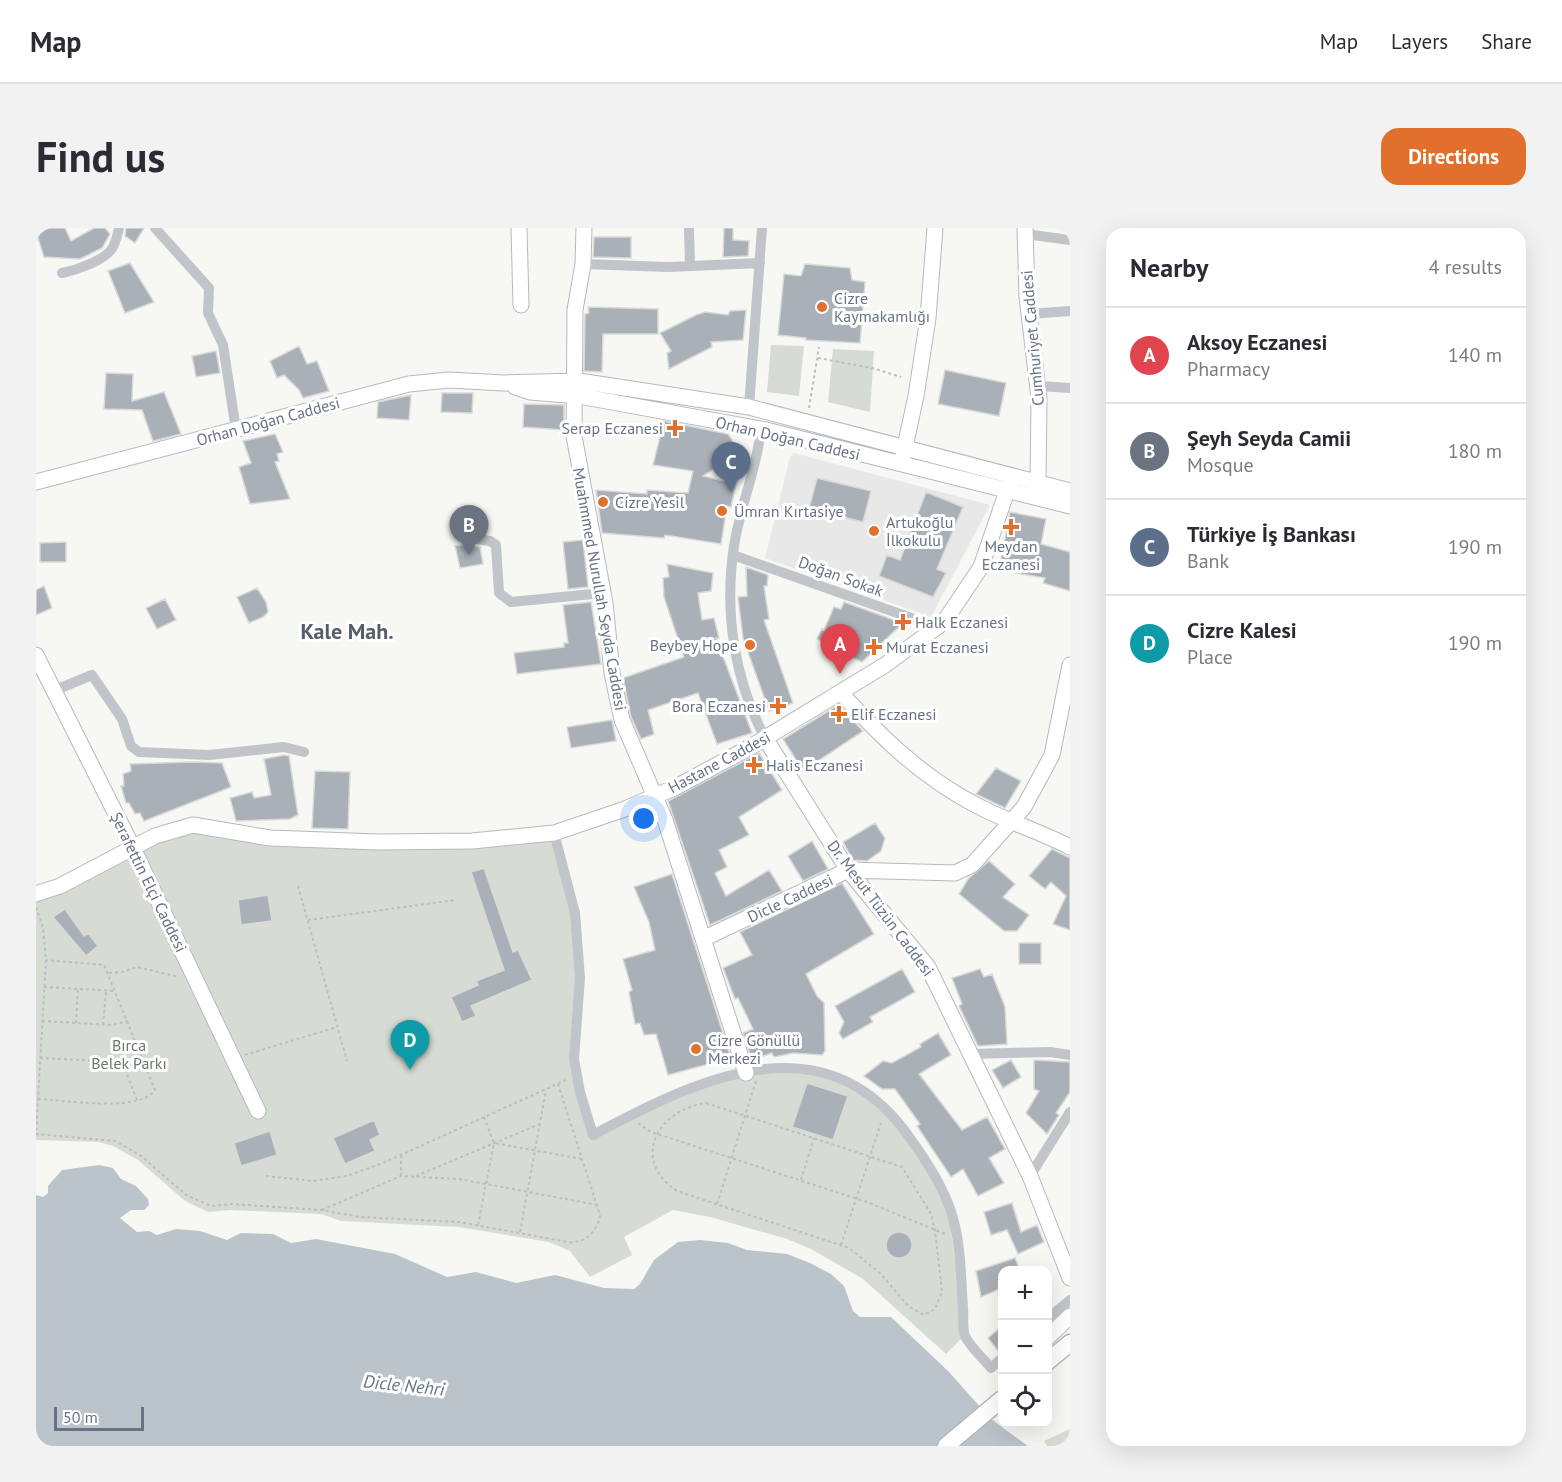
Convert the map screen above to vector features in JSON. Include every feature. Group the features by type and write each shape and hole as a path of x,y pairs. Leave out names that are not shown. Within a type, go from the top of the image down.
{"main road":[{"path":"1052,1358 1070,1344"},
{"path":"946,1446 998,1402"}],"street":[{"path":"62,273 74,270 107,254 113,247 119,228"},
{"path":"155,228 209,288 208,313 223,345 236,430"},
{"path":"519,228 520,305"},
{"name":"Muahmmed Nurullah Seyda Caddesi","path":"584,228 583,264 575,310 574,436 603,593 612,674 622,720 665,820 753,1072"},
{"path":"689,228 690,266"},
{"path":"761,429 749,407 762,228"},
{"path":"902,465 916,396 924,340 935,228"},
{"path":"1025,231 1070,240"},
{"name":"Cumhuriyet Caddesi","path":"1025,231 1029,314 1038,386 1038,483"},
{"path":"583,264 690,266 760,263"},
{"path":"1029,314 1070,311"},
{"name":"Orhan Doğan Caddesi","path":"36,482 409,384 449,380 575,388 749,407 904,448 1070,506"},
{"path":"1038,386 1070,388"},
{"name":"Orhan Doğan Caddesi","path":"575,388 761,429 902,465 1010,484 1038,483 1070,491"},
{"name":"Dr. Mesut Tüzün Caddesi","path":"761,429 758,457 733,555 729,596 734,654 751,712 848,870 928,967 1030,1176 1070,1278"},
{"name":"Hastane Caddesi","path":"36,894 86,873 132,846 163,833 193,825 270,838 378,842 472,841 554,833 603,818 676,787 765,738 908,650 937,627 966,593 981,567 1010,484"},
{"path":"464,537 490,541 496,545 499,593 511,602 603,593"},
{"name":"Doğan Sokak","path":"733,555 937,627"},
{"name":"Şerafettin Elçi Caddesi","path":"36,655 132,846 258,1111"},
{"name":"Dicle Caddesi","path":"705,938 848,870 955,873 972,865 1024,807 1052,755 1066,711 1070,665"},
{"path":"53,691 92,675 122,719 131,746 139,752 209,756 284,747 304,752"},
{"path":"841,693 890,746 925,774 974,804 1070,847"},
{"path":"554,833 575,913 580,978 574,1059 593,1135 629,1116 696,1087 753,1072 800,1067 832,1073 857,1086 886,1108 902,1126 938,1182 947,1200 958,1239 965,1335 991,1368 998,1362"},
{"path":"970,1054 1050,1052 1070,1055"},
{"path":"1030,1176 1070,1112"},
{"path":"1052,1315 1070,1300"},
{"path":"1052,1333 1070,1316"}],"path":[{"path":"804,422 812,399 819,347"},
{"path":"818,358 872,368 901,377"},
{"path":"298,886 347,1061"},
{"path":"308,920 456,900"},
{"path":"36,907 43,928 46,960 36,1134 115,1141 130,1148 186,1195 204,1205 321,1210 360,1218 459,1222 568,1242 581,1241 597,1226 600,1215 558,1084"},
{"path":"38,1099 124,1104 152,1094 155,1090 104,964 46,960"},
{"path":"108,972 122,972 137,967 196,981"},
{"path":"44,987 115,991"},
{"path":"76,1023 78,988"},
{"path":"103,1025 106,991"},
{"path":"42,1022 103,1025 128,1021"},
{"path":"233,1058 337,1027"},
{"path":"40,1058 122,1062 141,1055"},
{"path":"122,1062 137,1100"},
{"path":"717,1204 745,1116 753,1072"},
{"path":"266,1176 330,1180 347,1176 401,1155 577,1076"},
{"path":"520,1232 546,1089"},
{"path":"706,1104 745,1116 902,1167 930,1212 935,1230 942,1292 939,1305 927,1314 912,1310 875,1269 841,1245 677,1191 667,1182 653,1156 653,1143 668,1119 686,1107 706,1104"},
{"path":"841,1245 886,1108"},
{"path":"629,1116 657,1134 856,1198 958,1239"},
{"path":"478,1225 494,1143 484,1117"},
{"path":"414,1177 540,1124"},
{"path":"801,1180 814,1138"},
{"path":"494,1143 583,1160"},
{"path":"401,1155 402,1176"},
{"path":"321,1210 402,1176 459,1179 598,1205"}],"shaded area":[{"name":"Artukoğlu İlkokulu","path":"794,453 990,505 931,617 765,558 790,457"}],"green space":[{"path":"771,345 804,346 799,396 767,392"},
{"path":"833,349 874,351 870,412 828,402"},
{"name":"Bırca Belek Parkı","path":"171,830 270,838 554,833 575,913 580,978 574,1059 593,1135 636,1112 746,1073 818,1070 886,1108 947,1200 965,1335 946,1354 863,1279 811,1249 787,1239 710,1217 673,1210 624,1237 632,1255 590,1277 570,1251 549,1242 459,1227 341,1221 321,1214 230,1210 208,1212 185,1201 138,1160 113,1146 98,1142 36,1140 36,894"},
{"path":"1070,1429 1070,1446 1047,1446 1044,1441"}],"water":[{"name":"Dicle Nehri","path":"99,1165 113,1168 121,1179 136,1186 148,1199 149,1205 144,1210 131,1210 120,1218 137,1232 149,1231 157,1235 176,1229 200,1231 227,1240 241,1233 273,1234 291,1243 316,1239 395,1254 447,1277 476,1272 516,1283 555,1275 604,1288 634,1289 640,1284 654,1260 678,1242 700,1240 728,1243 747,1250 787,1254 831,1274 844,1286 853,1311 860,1317 891,1317 949,1372 998,1424 998,1428 1003,1428 1028,1446 36,1446 36,1195 43,1197 48,1193 48,1186 62,1170"}],"building":[{"path":"44,228 65,228 71,241 94,228 105,228 110,234 102,248 80,259 44,257 36,232"},
{"path":"126,228 144,228 135,243 125,236"},
{"path":"724,228 733,228 733,240 749,241 748,256 723,257"},
{"path":"594,237 631,237 631,258 593,257"},
{"path":"130,263 154,302 125,313 108,271"},
{"name":"Cizre Kaymakamlığı","path":"805,264 850,268 852,280 865,282 860,343 806,340 806,338 778,335 784,274 801,276"},
{"path":"588,307 658,309 658,334 603,334 602,372 584,371 585,314 589,313"},
{"path":"746,310 743,340 711,342 712,347 669,369 667,353 671,351 660,333 705,312 728,315 730,311"},
{"path":"299,346 307,364 317,361 329,391 303,398 299,390 284,375 277,378 270,361"},
{"path":"216,351 220,373 196,377 192,356"},
{"path":"945,370 1006,383 999,416 938,404"},
{"path":"106,373 133,374 132,401 164,392 181,434 153,441 142,410 104,409"},
{"path":"442,393 473,393 472,413 441,412"},
{"path":"411,395 409,420 377,418 378,402"},
{"path":"524,404 564,405 564,430 523,427"},
{"path":"664,421 728,434 740,452 703,476 736,484 731,507 727,506 721,544 665,535 664,538 602,533 596,490 647,494 647,490 688,493 693,471 653,465"},
{"path":"275,434 283,452 277,454 279,461 275,462 290,499 250,504 239,467 251,463 243,441"},
{"path":"817,478 871,491 863,522 809,509"},
{"path":"926,492 963,507 937,569 946,573 933,597 879,576 887,555 900,560"},
{"path":"1010,512 1046,519 1041,544 1070,552 1070,591 1043,583 1045,578 999,570"},
{"path":"583,540 588,587 568,589 563,542"},
{"path":"66,542 66,562 40,562 40,543"},
{"path":"455,546 480,547 483,564 460,568"},
{"path":"667,564 713,573 711,591 698,593 702,620 714,618 719,638 716,638 752,733 717,744 698,693 648,710 654,734 641,739 631,717 623,678 684,657 664,597 663,578 669,577"},
{"path":"746,567 768,575 767,586 764,586 769,619 764,620 793,703 769,711 743,638 738,597 747,596"},
{"path":"44,586 52,608 36,615 36,590"},
{"path":"257,588 266,602 268,612 263,617 249,623 237,597"},
{"path":"165,599 176,620 157,629 146,608"},
{"path":"591,602 601,664 517,674 514,653 564,647 564,643 568,643 563,605"},
{"path":"844,602 903,623 862,662 817,639 822,629 824,630 834,607 841,609"},
{"path":"838,705 863,731 803,771 783,739"},
{"path":"612,720 616,741 571,748 567,727"},
{"path":"759,753 782,790 739,817 749,835 719,850 727,867 715,873 726,896 769,870 782,891 710,925 668,801"},
{"path":"289,756 298,815 290,819 236,821 230,798 252,792 254,798 271,795 264,759"},
{"path":"222,763 231,787 144,821 140,813 135,814 129,803 126,803 121,786 124,786 123,774 131,771 130,764"},
{"path":"996,768 1021,781 1005,808 976,794"},
{"path":"315,771 350,772 348,829 312,828"},
{"path":"875,823 885,838 881,851 867,861 853,860 843,842"},
{"path":"812,841 828,869 803,881 788,856"},
{"path":"1052,849 1070,858 1070,930 1053,924 1066,896 1051,882 1045,889 1029,876"},
{"path":"989,861 1015,884 1003,897 1029,915 1017,931 1004,931 959,894 968,879"},
{"path":"484,868 513,952 518,950 532,980 471,1006 476,1016 462,1022 451,997 478,985 476,981 504,970 471,872"},
{"path":"672,874 731,1058 668,1075 656,1034 644,1035 640,1023 635,1024 629,992 632,990 623,959 655,950 649,922 634,887"},
{"path":"842,883 874,934 806,974 817,996 824,1003 825,1051 822,1055 793,1053 774,1057 772,1053 752,1060 743,1033 753,1029 738,998 735,999 723,968 752,955 740,932"},
{"path":"268,895 272,921 241,925 238,900"},
{"path":"65,909 84,936 88,933 98,946 86,956 53,917"},
{"path":"1019,943 1041,943 1041,964 1019,964"},
{"path":"902,969 915,992 870,1017 873,1022 843,1039 839,1033 844,1022 835,1006"},
{"path":"980,969 984,977 992,974 1005,1007 1007,1044 978,1046 959,1006 962,1004 952,978"},
{"path":"938,1033 951,1055 919,1074 962,1130 987,1117 1005,1149 989,1158 1004,1183 978,1196 963,1169 951,1177 917,1126 920,1124 895,1089 882,1089 864,1076 883,1061 892,1063 921,1047 920,1044"},
{"path":"1011,1060 1021,1077 1003,1088 992,1070"},
{"path":"1034,1060 1070,1062 1070,1092 1056,1113 1059,1115 1047,1134 1026,1113 1039,1091 1034,1089"},
{"path":"807,1083 848,1096 833,1140 792,1127"},
{"path":"374,1120 380,1135 370,1140 375,1151 345,1164 333,1138"},
{"path":"270,1131 277,1155 241,1166 234,1143"},
{"path":"1012,1203 1021,1232 1037,1225 1044,1242 1018,1254 1007,1230 991,1235 984,1212"},
{"path":"899,1232 908,1236 912,1245 908,1254 899,1258 890,1254 886,1245 890,1236"},
{"path":"1015,1258 1018,1266 998,1266 998,1290 981,1297 976,1271"},
{"path":"998,1329 998,1351 988,1338"}],"place":[{"name":"Cizre Kaymakamlığı","path":"822,307"},
{"name":"Serap Eczanesi","path":"675,428"},
{"name":"Türkiye İş Bankası","path":"731,492"},
{"name":"Cizre Yesil","path":"603,502"},
{"name":"Ümran Kırtasiye","path":"722,511"},
{"name":"Meydan Eczanesi","path":"1011,527"},
{"name":"Artukoğlu İlkokulu","path":"874,531"},
{"name":"Şeyh Seyda Camii","path":"469,555"},
{"name":"Halk Eczanesi","path":"903,622"},
{"name":"Beybey Hope","path":"750,645"},
{"name":"Murat Eczanesi","path":"874,647"},
{"name":"Aksoy Eczanesi","path":"840,674"},
{"name":"Bora Eczanesi","path":"778,706"},
{"name":"Elif Eczanesi","path":"839,714"},
{"name":"Halis Eczanesi","path":"754,765"},
{"name":"Cizre Gönüllü Merkezi","path":"696,1049"},
{"name":"Cizre Kalesi","path":"410,1070"}],"district":[{"name":"Kale Mah.","path":"347,631"}]}
